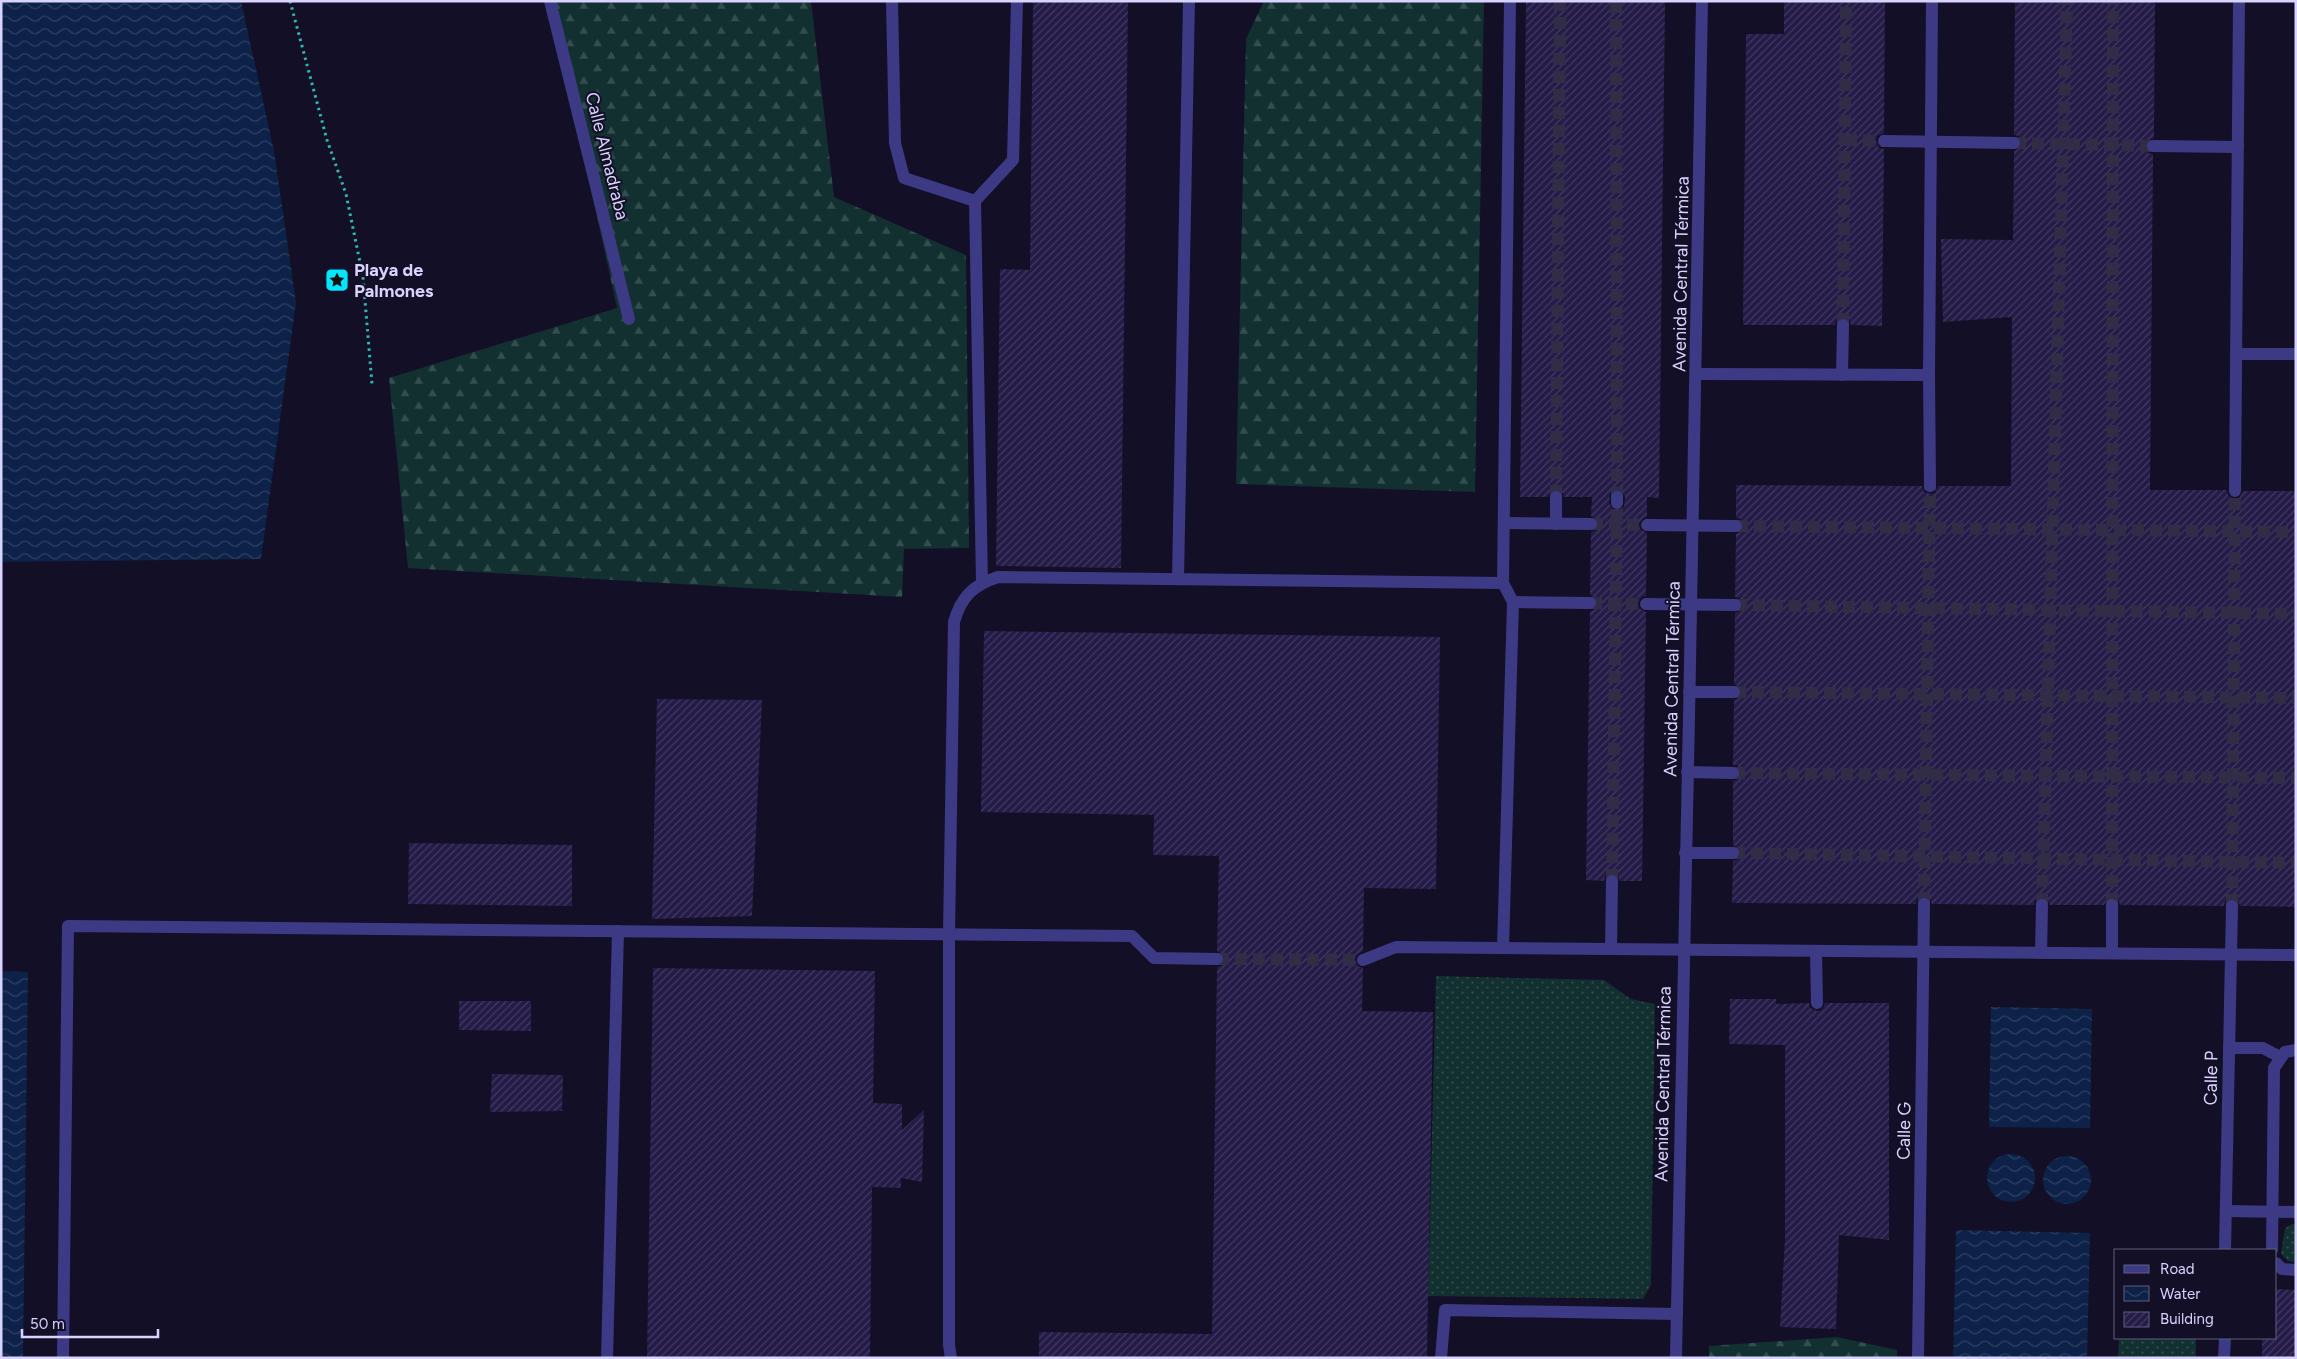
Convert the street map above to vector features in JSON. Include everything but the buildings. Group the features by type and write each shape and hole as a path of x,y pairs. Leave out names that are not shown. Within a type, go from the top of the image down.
{"street":[{"name":"Calle Almadraba","path":"550,1 629,320"},
{"path":"892,1 895,143 904,178 975,201"},
{"path":"982,582 975,201 1013,160 1017,1"},
{"path":"1178,579 1189,1"},
{"path":"1503,948 1513,602 1503,583 1510,1"},
{"name":"Avenida Central Térmica","path":"1676,1358 1682,950 1697,374 1702,1"},
{"path":"1930,486 1928,375 1932,1"},
{"path":"2235,490 2239,1"},
{"path":"1884,141 2014,143"},
{"path":"2154,146 2238,147"},
{"path":"1842,375 1843,325"},
{"path":"2236,354 2296,354"},
{"path":"1697,374 1928,375"},
{"path":"1556,497 1556,524"},
{"path":"1504,523 1591,524"},
{"path":"1647,525 1736,526"},
{"path":"951,1358 949,1345 949,934 954,622 959,606 968,592 982,582 998,577 1503,583"},
{"path":"1513,602 1590,603"},
{"path":"1646,604 1735,605"},
{"path":"1689,692 1734,692"},
{"path":"1687,772 1733,773"},
{"path":"1685,853 1733,853"},
{"path":"1611,949 1612,881"},
{"name":"Calle G","path":"1918,1358 1924,904"},
{"path":"2041,953 2042,905"},
{"path":"2112,905 2112,953"},
{"name":"Calle P","path":"2225,1249 2232,906"},
{"path":"63,1358 68,926 1132,936 1154,958 1217,959"},
{"path":"607,1358 618,931"},
{"path":"1363,960 1396,947 2296,954"},
{"path":"1816,951 1817,1003"},
{"path":"2228,1048 2263,1048 2280,1057"},
{"path":"2272,1249 2274,1068 2280,1057 2290,1050 2296,1050"},
{"path":"2226,1211 2296,1212"},
{"path":"2277,1264 2282,1269 2296,1270"},
{"path":"1441,1358 1445,1310 1677,1314"},
{"path":"2224,1358 2225,1339"}],"path":[{"path":"290,1 327,140 346,194 363,277 365,319 372,362 372,384"}],"green space":[{"path":"550,1 811,1 834,197 966,255 969,548 904,549 902,597 408,568 389,378 617,308"},
{"path":"1264,1 1484,1 1475,492 1236,484 1246,39"},
{"path":"1436,976 1604,980 1631,999 1655,1004 1651,1285 1643,1299 1428,1296"},
{"path":"2296,1224 2296,1262 2288,1261 2281,1254 2285,1228"},
{"path":"1837,1337 1897,1350 1897,1358 1709,1358 1709,1346"},
{"path":"2119,1339 2196,1339 2196,1358 2118,1358"}],"water":[{"path":"1,1 241,1 274,151 296,302 261,559 1,562"},
{"path":"1,971 28,972 23,1358 1,1358"},
{"path":"1991,1007 2092,1009 2090,1128 1989,1127"},
{"path":"2011,1154 2020,1156 2028,1161 2033,1169 2035,1178 2033,1187 2028,1195 2020,1200 2011,1202 2002,1200 1994,1195 1989,1187 1987,1178 1989,1169 1994,1161 2002,1156"},
{"path":"2062,1156 2072,1156 2084,1163 2091,1175 2091,1185 2084,1197 2072,1204 2062,1204 2054,1200 2047,1193 2043,1185 2043,1175 2047,1167 2054,1160"},
{"path":"1956,1230 2090,1233 2087,1358 1953,1358"}],"tunnel":[{"path":"1556,497 1560,1"},
{"path":"1616,1 1617,497"},
{"path":"1843,325 1846,1"},
{"path":"2042,905 2067,1"},
{"path":"2112,905 2113,1"},
{"path":"1845,140 1884,141"},
{"path":"2014,143 2153,146"},
{"path":"1924,904 1930,486"},
{"path":"2232,906 2235,491"},
{"path":"1612,881 1617,503"},
{"path":"1591,524 1647,525"},
{"path":"1736,526 2296,532"},
{"path":"1590,603 1646,604"},
{"path":"1735,605 2296,614"},
{"path":"1734,692 2296,698"},
{"path":"1733,773 2296,778"},
{"path":"1733,853 2296,863"},
{"path":"1217,959 1363,960"}],"place":[{"name":"Playa de Palmones","path":"337,280"}]}
